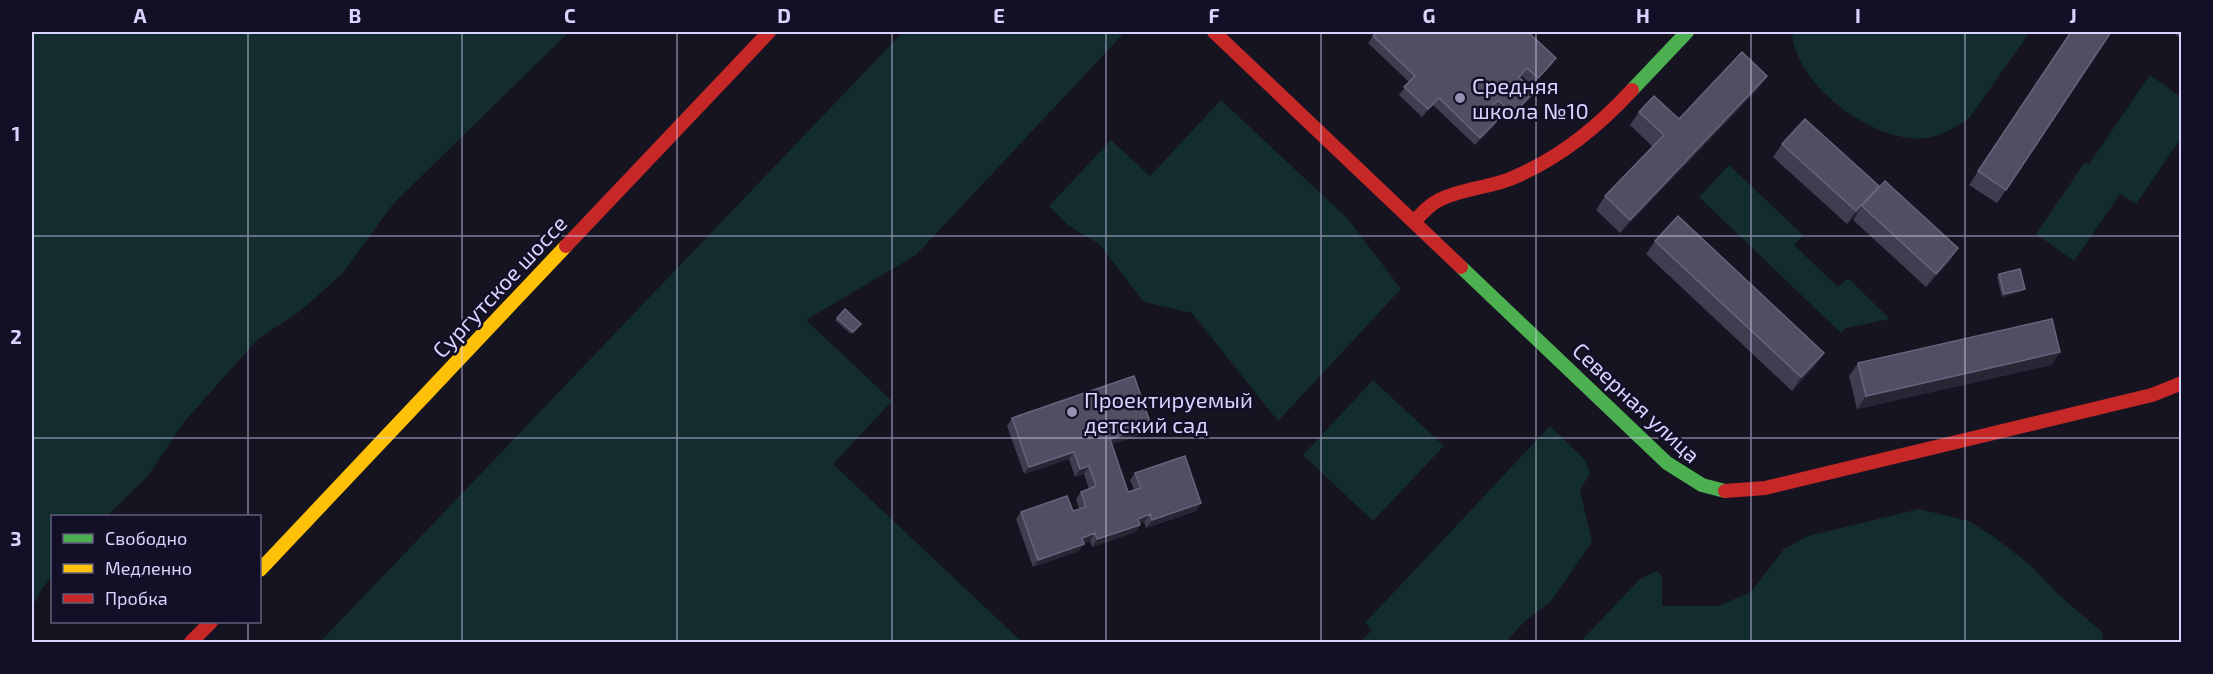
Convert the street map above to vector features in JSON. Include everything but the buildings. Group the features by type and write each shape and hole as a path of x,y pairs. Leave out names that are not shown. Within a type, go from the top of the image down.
{"street":[{"name":"Сургутское шоссе","path":"261,569 769,32"},
{"name":"Северная улица","path":"1214,32 1667,463 1702,486 1721,491 1744,492 1766,488 2119,404 2181,383"},
{"path":"1415,221 1438,200 1509,179 1552,158 1575,143 1622,101 1687,32"},
{"path":"191,642 209,623"}],"green space":[{"path":"32,32 569,32 393,204 342,274 299,312 258,339 184,422 148,476 108,515 51,515 51,577 41,590 32,609"},
{"path":"903,32 1125,32 916,255 806,320 892,401 833,464 1022,642 320,642"},
{"path":"1792,32 2030,32 1970,117 1949,130 1925,138 1905,137 1883,131 1861,121 1840,107 1806,71 1796,52"},
{"path":"2150,75 2181,97 2181,138 2136,204 2120,194 2074,261 2036,234 2085,162 2089,164"},
{"path":"1221,100 1348,219 1401,289 1278,421 1192,313 1144,302 1099,244 1069,226 1049,206 1111,140 1150,176"},
{"path":"1729,165 1803,235 1794,245 1838,287 1848,278 1890,319 1846,328 1841,333 1699,197"},
{"path":"1373,380 1444,446 1373,521 1303,455"},
{"path":"1550,426 1585,460 1590,473 1580,490 1592,542 1551,601 1524,622 1506,642 1360,642 1372,630 1365,623"},
{"path":"1919,509 1969,521 1994,537 2029,564 2059,595 2102,632 2103,642 1580,642 1640,579 1657,571 1662,576 1662,606 1718,606 1751,592 1784,549 1808,536"}],"traffic: fast":[{"path":"1632,90 1687,32"},
{"path":"1461,267 1667,463 1702,485 1725,491"}],"traffic: slow":[{"path":"261,569 566,246"}],"traffic: jam":[{"path":"566,246 769,32"},
{"path":"1214,32 1461,267"},
{"path":"1415,221 1439,200 1456,193 1510,179 1560,153 1605,117 1632,90"},
{"path":"1725,491 1765,488 2152,395 2182,383"},
{"path":"191,642 210,623"}],"place":[{"name":"Средняя школа №10","path":"1460,98"},
{"name":"Проектируемый детский сад","path":"1072,412"}]}
